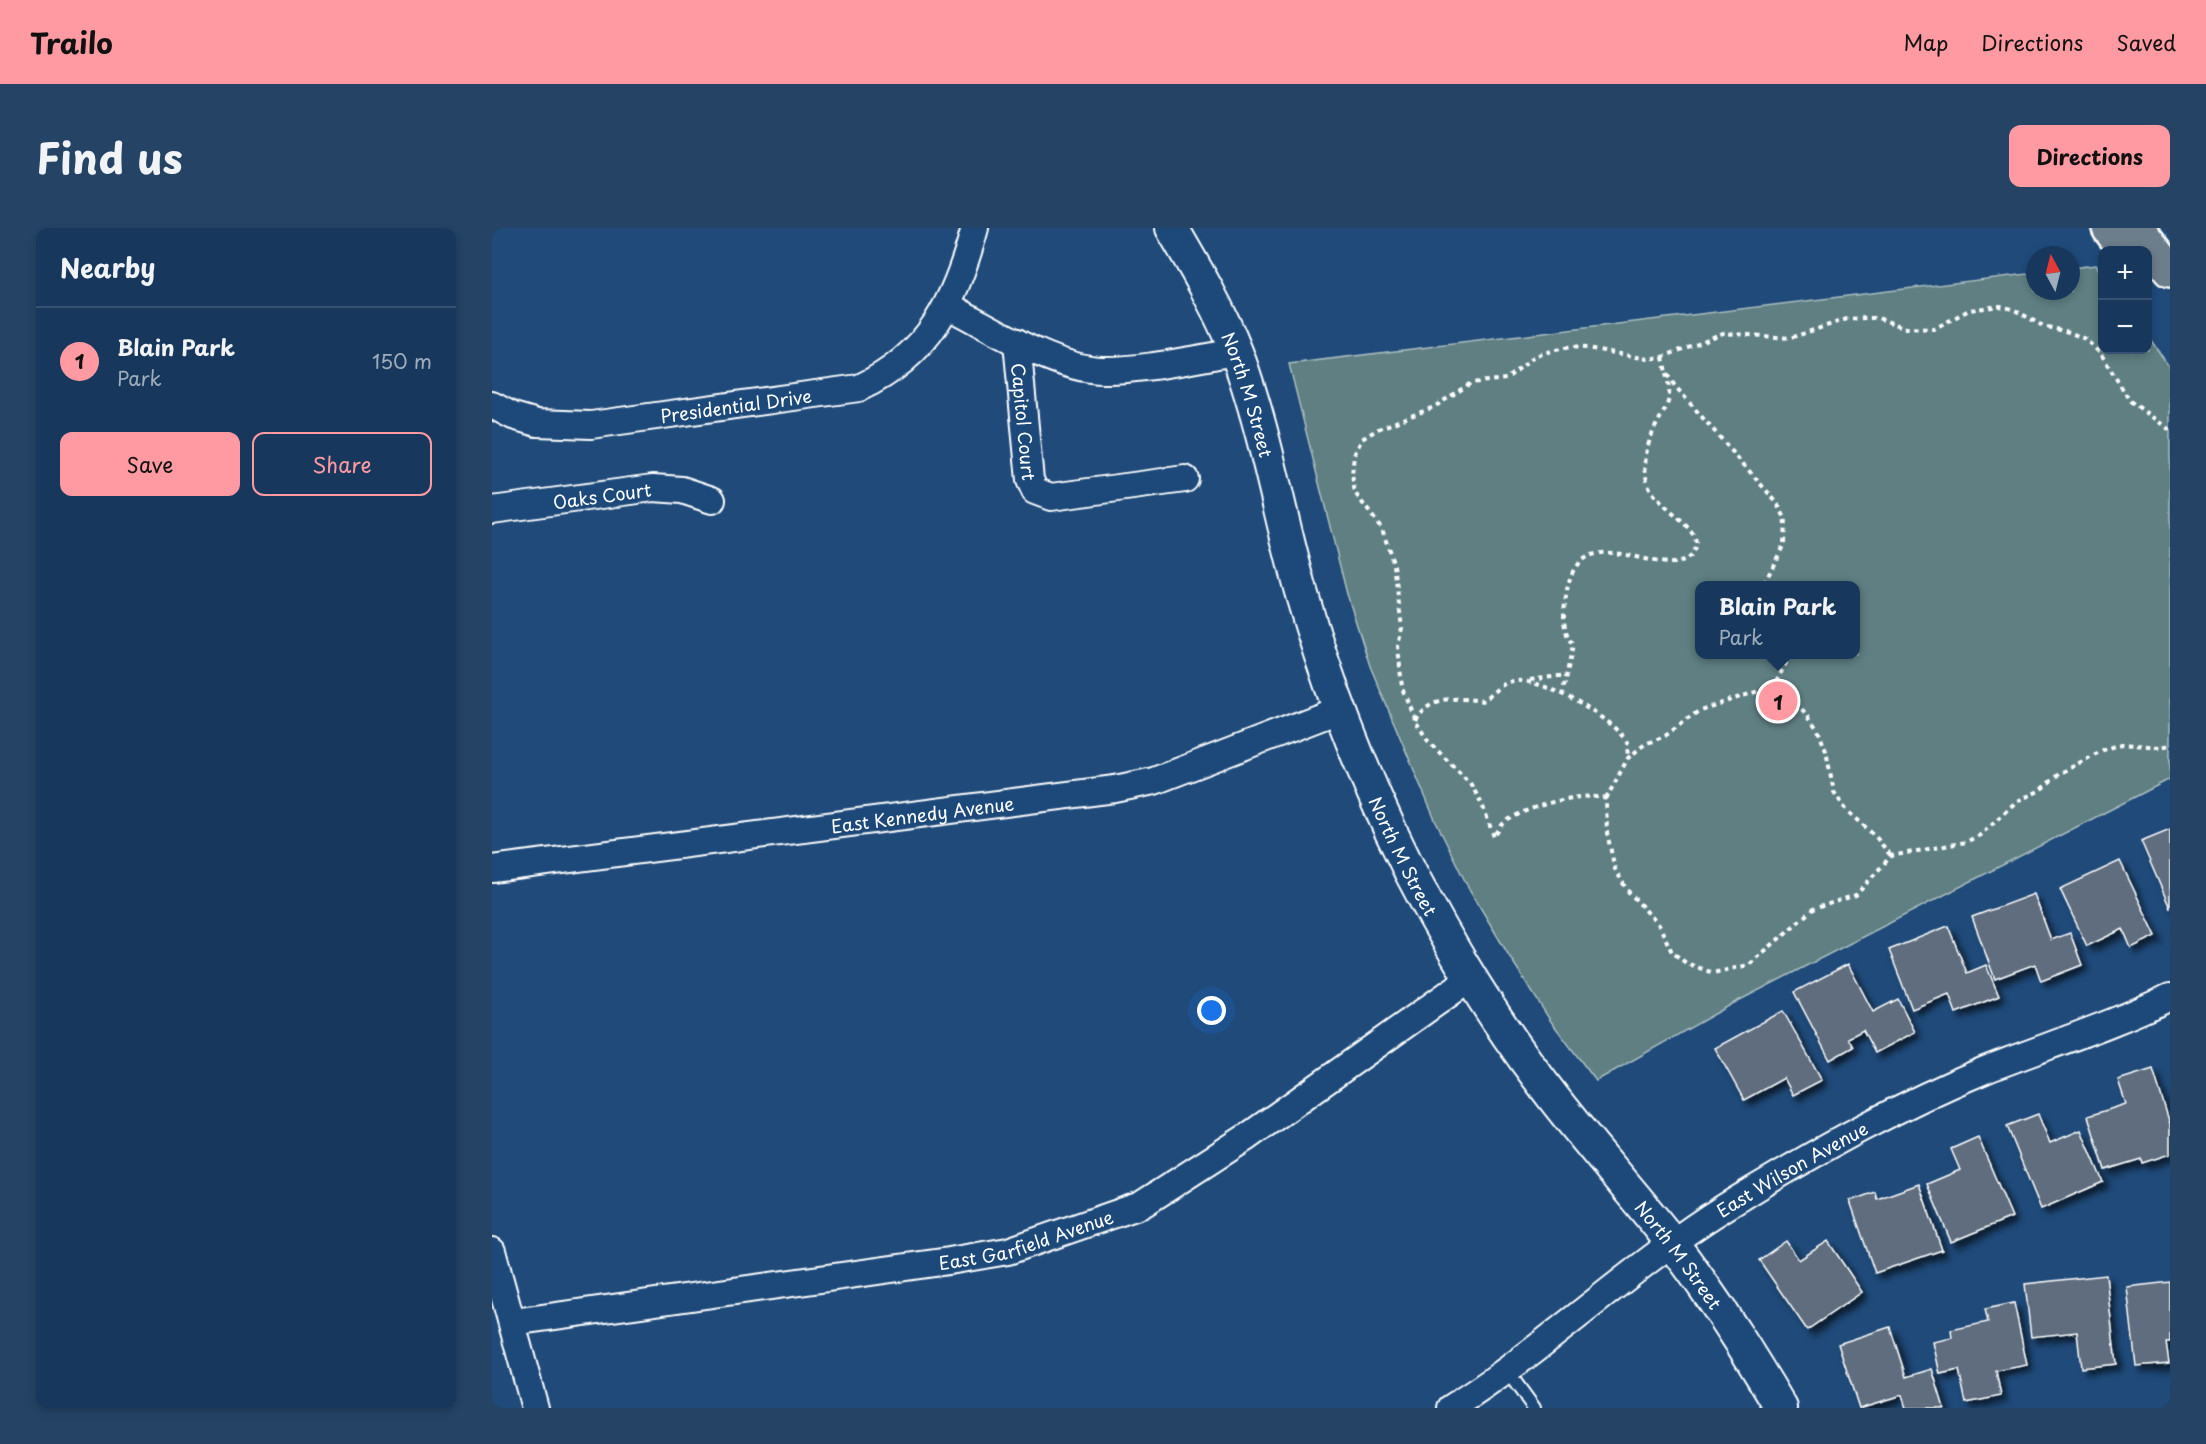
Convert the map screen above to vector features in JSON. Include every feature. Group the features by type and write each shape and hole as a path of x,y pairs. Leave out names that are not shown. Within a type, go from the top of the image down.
{"highway":[{"path":"2109,228 2115,236 2156,260"},
{"path":"2137,228 2156,260"}],"street":[{"name":"Presidential Drive","path":"492,405 513,416 537,423 591,425 859,388 883,376 924,342 942,317 975,228"},
{"name":"North M Street","path":"1172,228 1211,298 1236,352 1254,404 1302,595 1341,709 1370,784 1411,871 1471,978 1545,1087 1672,1242 1728,1322 1781,1408"},
{"path":"947,305 1017,342 1069,364 1103,370 1236,352"},
{"name":"Capitol Court","path":"1017,342 1030,480 1035,491 1051,497 1185,479"},
{"name":"Oaks Court","path":"492,510 653,489 682,490 712,500"},
{"name":"East Kennedy Avenue","path":"492,869 1115,789 1154,781 1341,709"},
{"name":"East Garfield Avenue","path":"513,1322 961,1259 1008,1251 1087,1225 1141,1205 1238,1143 1471,978"},
{"name":"East Wilson Avenue","path":"1450,1408 1507,1371 1672,1242 1737,1199 1882,1117 1984,1071 2170,997"},
{"path":"492,1251 535,1408"}],"lane":[{"path":"1507,1371 1534,1408"}],"path":[{"path":"1606,799 1596,795 1538,807 1502,825 1494,837 1482,804 1470,783 1428,741 1415,720 1402,688 1398,646 1402,628 1394,565 1382,529 1355,493 1352,475 1354,455 1362,439 1378,429 1434,407 1471,383 1506,379 1535,356 1570,347 1648,359 1663,357 1723,333 1790,338 1847,319 1866,318 1878,318 1906,328 1934,329 1969,310 2000,306 2013,309 2043,326 2069,332 2085,339 2101,354 2130,401 2170,430"},
{"path":"1562,696 1573,645 1566,635 1564,610 1570,576 1577,566 1598,552 1610,551 1677,564 1689,558 1695,548 1696,539 1691,530 1660,503 1647,482 1647,447 1669,396 1663,357"},
{"path":"1666,373 1778,504 1785,518 1784,544 1765,581"},
{"path":"1786,659 1774,686 1700,710 1628,758 1606,799 1607,833 1616,869 1627,890 1659,925 1672,952 1703,972 1713,973 1749,965 1813,909 1856,895 1891,856 1966,842 1980,835 2017,801 2038,791 2059,774 2103,750 2121,744 2161,747 2170,745"},
{"path":"1415,720 1429,704 1450,698 1484,701 1502,685 1513,681 1566,675"},
{"path":"1527,681 1551,689 1612,724 1627,742 1628,758"},
{"path":"1774,686 1807,714 1818,730 1826,751 1834,792 1844,807 1876,837 1891,856"}],"green space":[{"path":"2096,265 2098,268 2098,354 2152,354 2152,342 2170,368 2170,779 1734,1003 1596,1081 1550,1020 1508,954 1468,887 1435,820 1370,666 1347,594 1289,364 2026,274 2026,300 2080,300 2080,267"}],"building":[{"path":"2170,829 2170,908 2141,841"},
{"path":"2120,861 2156,936 2131,948 2123,929 2087,946 2060,889"},
{"path":"2034,894 2051,940 2070,933 2082,965 2041,981 2035,964 1995,979 1972,917"},
{"path":"1948,926 1967,973 1986,965 1999,996 1956,1013 1949,994 1912,1009 1889,950"},
{"path":"1848,964 1873,1012 1898,999 1915,1032 1875,1053 1863,1030 1848,1038 1853,1047 1830,1060 1794,992"},
{"path":"1783,1011 1822,1080 1793,1095 1784,1078 1744,1100 1715,1048"},
{"path":"2153,1069 2170,1124 2170,1154 2142,1163 2141,1159 2105,1170 2088,1116 2126,1104 2118,1080"},
{"path":"2038,1114 2050,1143 2081,1130 2103,1182 2041,1209 2007,1126"},
{"path":"1978,1137 2012,1217 1951,1242 1927,1184 1960,1170 1951,1149"},
{"path":"1919,1184 1942,1250 1875,1273 1850,1201 1875,1192 1877,1199"},
{"path":"1786,1241 1799,1260 1828,1241 1862,1292 1807,1330 1759,1260"},
{"path":"2106,1275 2116,1364 2081,1368 2077,1332 2031,1337 2025,1284"},
{"path":"2170,1282 2170,1342 2166,1342 2169,1363 2136,1366 2127,1287"},
{"path":"2014,1303 2027,1365 1996,1371 2001,1396 1966,1403 1959,1370 1940,1374 1933,1342 1952,1338 1951,1330 1988,1322 1985,1309"},
{"path":"1890,1327 1906,1377 1932,1369 1944,1408 1906,1408 1902,1395 1859,1408 1838,1344"}],"place":[{"name":"Blain Park","path":"1778,701"}]}
